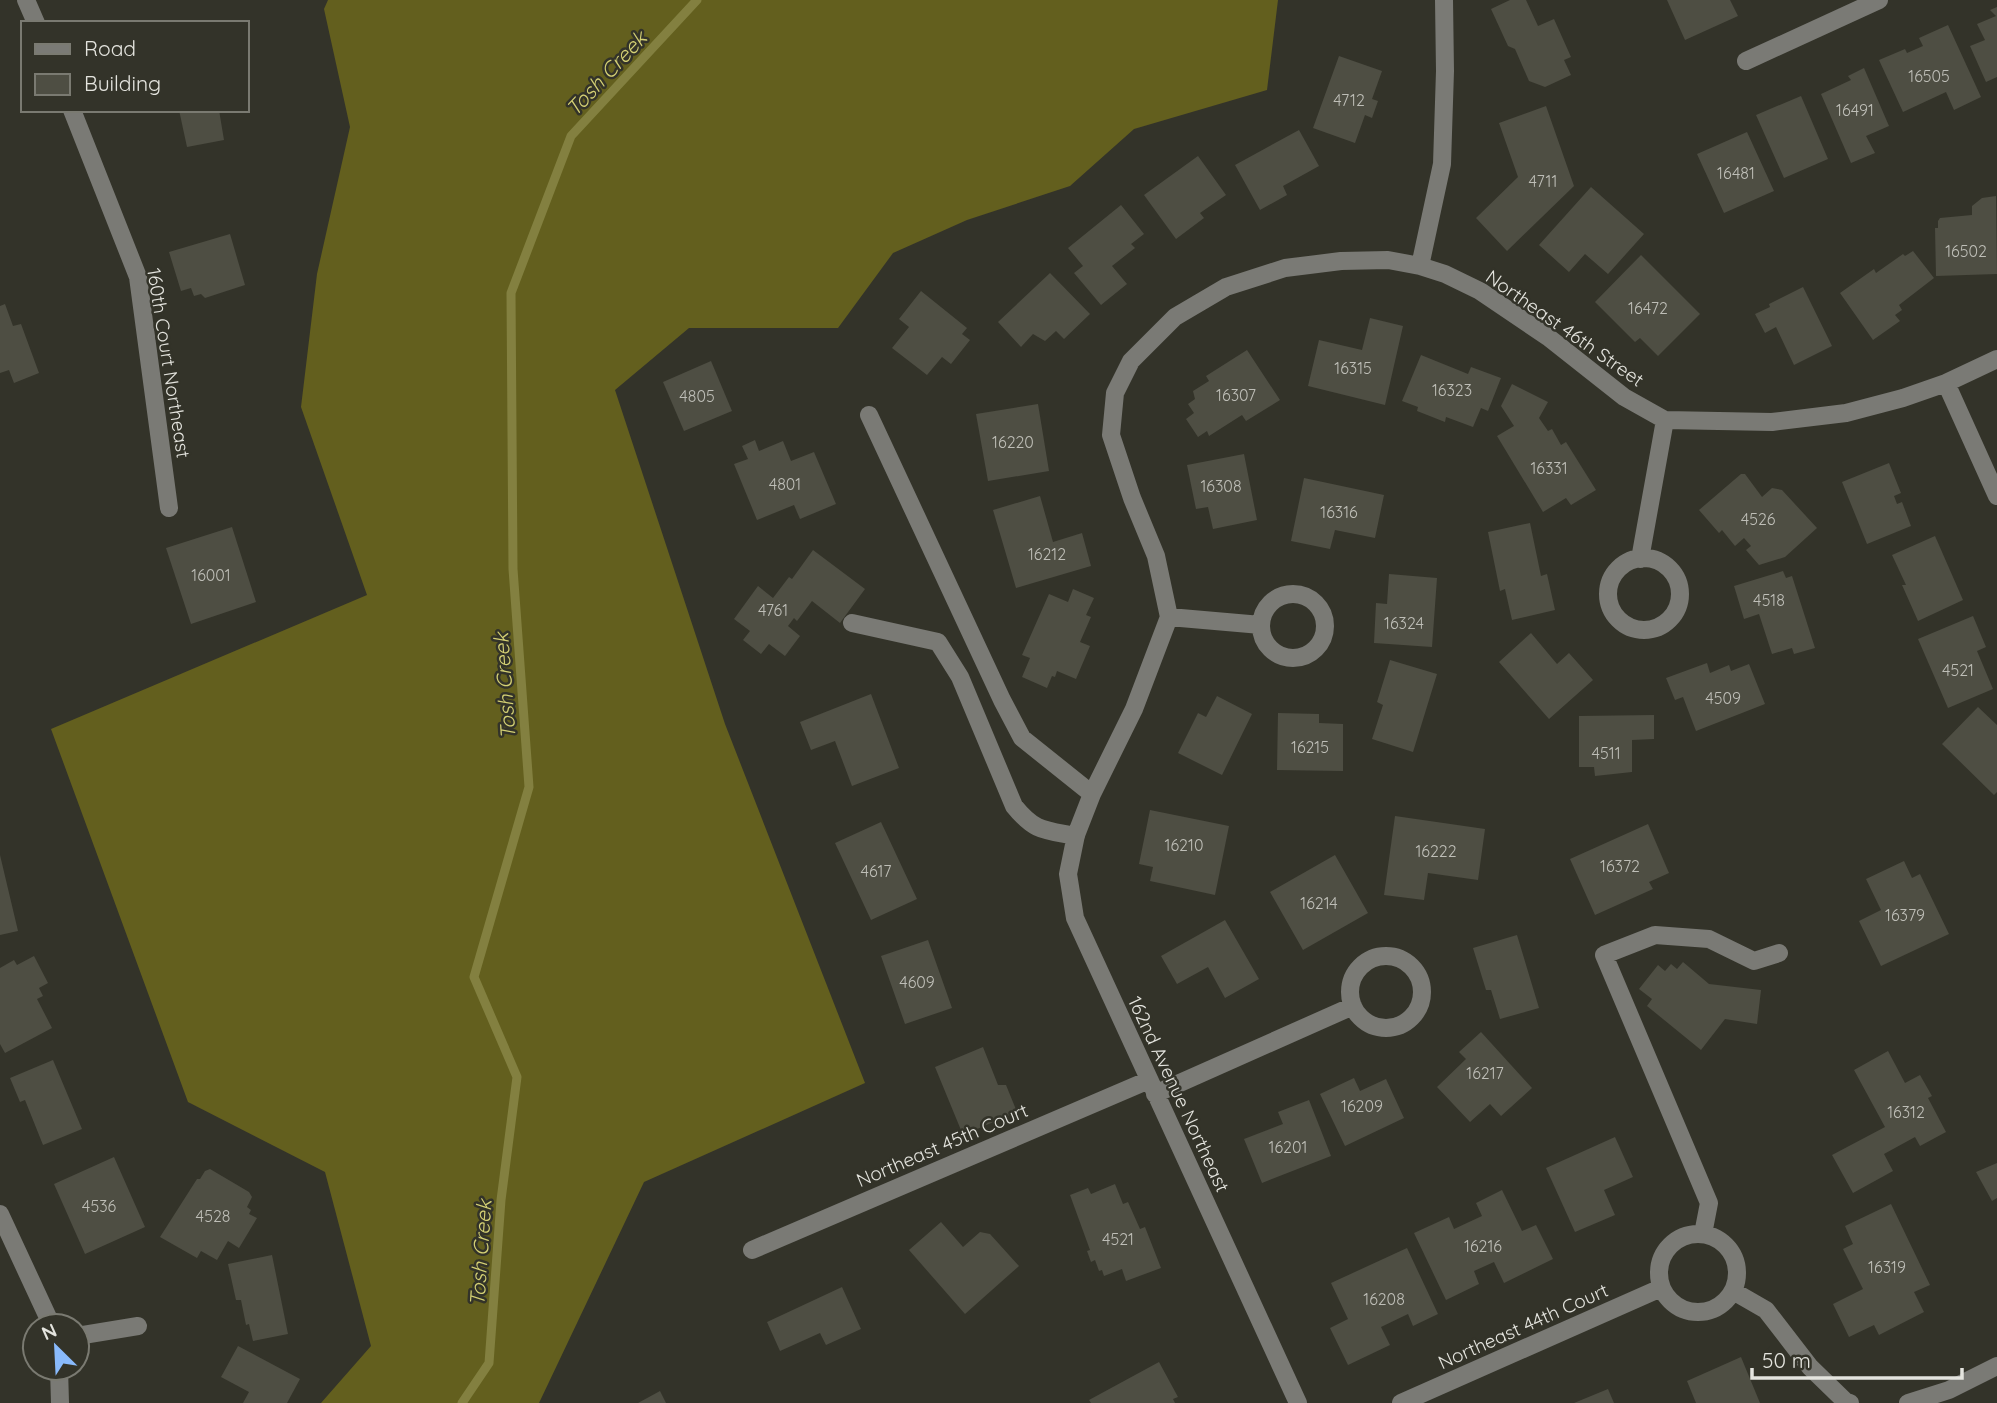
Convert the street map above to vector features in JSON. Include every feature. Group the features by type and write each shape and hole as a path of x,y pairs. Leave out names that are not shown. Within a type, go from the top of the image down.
{"street":[{"path":"26,0 35,21"},
{"path":"1420,266 1442,164 1444,0"},
{"path":"1746,61 1876,1"},
{"name":"160th Court Northeast","path":"73,112 138,277 169,508"},
{"name":"Northeast 46th Street","path":"1169,617 1156,556 1132,498 1111,435 1115,393 1131,361 1175,317 1226,287 1284,268 1341,261 1388,260 1445,274 1480,291 1548,337 1623,397 1665,420 1772,422 1846,413 1946,383 1997,359"},
{"path":"1946,383 1997,496"},
{"path":"869,415 1022,738 1092,794 1134,709 1169,617 1261,625"},
{"path":"1640,558 1665,420"},
{"path":"1640,558 1656,560 1666,565 1673,573 1680,595 1672,616 1654,628 1642,630 1629,627 1619,620 1608,598 1609,585 1614,574 1622,565 1640,558"},
{"path":"852,623 938,642 960,677 1014,806 1028,823 1042,830 1076,836"},
{"name":"162nd Avenue Northeast","path":"1092,794 1076,836 1068,874 1075,918 1298,1403"},
{"path":"1703,1234 1709,1203 1604,955 1655,935 1709,939 1754,961 1779,953"},
{"path":"1386,955 1398,958 1409,964 1417,973 1421,985 1418,1008 1402,1024 1379,1027 1368,1023 1353,1006 1350,984 1355,972 1363,963 1374,957 1386,955"},
{"name":"Northeast 45th Court","path":"752,1250 1353,1006"},
{"path":"0,1214 46,1312"},
{"path":"1703,1234 1725,1245 1737,1266 1737,1279 1733,1291 1716,1308 1705,1312 1692,1312 1679,1308 1668,1300 1658,1275 1660,1261 1667,1249 1677,1240 1689,1235 1703,1234"},
{"name":"Northeast 44th Court","path":"1401,1403 1661,1288"},
{"path":"1733,1291 1766,1310 1810,1367 1850,1403"},
{"path":"91,1334 138,1326"},
{"path":"1908,1403 1949,1390 1997,1366"},
{"path":"59,1382 60,1403"}],"shaded area":[{"path":"328,0 1278,0 1267,90 1134,129 1070,186 967,220 893,253 838,328 689,328 615,390 725,724 865,1083 644,1182 539,1403 321,1403 371,1346 325,1172 188,1102 51,729 367,595 301,407 317,274 350,127 324,9"}],"building":[{"path":"1510,0 1526,0 1538,26 1554,19 1571,57 1564,60 1571,75 1545,87 1529,81 1515,49 1508,46 1491,9"},
{"path":"1667,0 1730,0 1738,16 1685,40"},
{"path":"1997,7 1997,77 1986,82 1970,46 1985,40 1977,24 1996,16 1990,10"},
{"path":"1948,25 1981,97 1954,110 1946,92 1903,112 1879,60 1905,49 1907,53 1923,46 1919,38"},
{"path":"1339,56 1382,71 1372,99 1378,101 1372,118 1365,115 1355,143 1313,128"},
{"path":"1864,68 1889,126 1866,136 1875,153 1851,163 1821,94 1851,80 1848,76"},
{"path":"1801,96 1828,159 1784,178 1756,115"},
{"path":"1546,106 1574,186 1507,251 1476,218 1518,177 1499,123"},
{"path":"179,112 219,112 224,140 187,147"},
{"path":"1299,130 1319,166 1283,186 1287,195 1260,210 1235,165"},
{"path":"1747,132 1774,191 1724,213 1697,154"},
{"path":"1198,156 1226,195 1200,213 1204,218 1176,239 1144,195"},
{"path":"1591,187 1644,234 1608,274 1585,254 1569,272 1539,245"},
{"path":"1996,196 1997,274 1936,276 1935,228 1938,228 1940,218 1972,215 1972,206 1982,198"},
{"path":"1121,205 1144,234 1131,244 1135,248 1112,266 1127,284 1101,305 1074,273 1083,266 1068,248"},
{"path":"230,234 245,285 205,298 201,294 194,296 191,288 181,291 169,252"},
{"path":"1913,251 1934,278 1899,305 1902,310 1895,315 1900,321 1873,340 1840,293 1874,269 1876,273 1903,254 1905,256"},
{"path":"1641,255 1700,314 1658,356 1640,338 1635,342 1595,302"},
{"path":"1050,273 1090,314 1064,339 1056,331 1045,341 1033,334 1021,347 998,322"},
{"path":"1803,287 1832,346 1794,365 1776,327 1765,333 1755,314"},
{"path":"921,291 967,328 962,334 970,340 951,364 942,357 927,375 892,348 909,327 899,319"},
{"path":"5,304 13,326 21,324 39,373 14,383 9,370 0,373 0,306"},
{"path":"1370,318 1403,326 1385,405 1308,386 1319,340 1362,350"},
{"path":"1247,350 1280,400 1246,421 1242,415 1209,436 1207,431 1198,437 1186,419 1194,413 1188,404 1195,399 1193,391 1209,381 1206,376"},
{"path":"1421,355 1468,374 1471,367 1501,378 1488,411 1481,408 1473,427 1446,417 1445,422 1417,411 1418,407 1402,401"},
{"path":"711,361 732,411 684,431 663,382"},
{"path":"1512,384 1548,402 1539,418 1548,431 1552,429 1561,445 1566,442 1596,490 1571,505 1566,498 1543,512 1497,436 1514,426 1501,406"},
{"path":"1038,404 1049,471 988,481 976,414"},
{"path":"755,440 759,451 783,441 791,461 814,452 836,504 800,519 794,505 757,520 734,464 748,459 742,446"},
{"path":"1244,454 1257,520 1213,529 1208,507 1196,509 1187,465"},
{"path":"1889,463 1901,493 1894,496 1897,504 1902,502 1911,526 1867,544 1842,482"},
{"path":"1741,474 1745,474 1762,497 1772,488 1782,490 1817,528 1785,557 1759,565 1746,550 1751,546 1744,538 1735,546 1722,530 1719,533 1699,510"},
{"path":"1304,478 1384,495 1375,538 1335,530 1330,549 1291,541"},
{"path":"1040,496 1053,542 1082,533 1091,566 1016,588 993,510"},
{"path":"1530,523 1541,576 1547,574 1555,610 1512,620 1505,589 1500,591 1488,532"},
{"path":"232,527 256,602 191,624 166,548"},
{"path":"1935,536 1963,600 1918,621 1892,555"},
{"path":"813,550 865,589 840,623 812,601 797,621 794,618 788,626 800,636 785,656 769,644 761,654 743,640 750,631 734,619 758,586 773,598 789,577 792,579"},
{"path":"1783,571 1786,578 1792,576 1815,648 1794,654 1792,648 1772,654 1759,614 1744,619 1734,586"},
{"path":"1389,574 1437,578 1432,647 1374,643 1376,603 1387,604"},
{"path":"1073,589 1094,598 1086,615 1091,617 1080,642 1090,646 1076,679 1057,671 1047,688 1022,677 1030,658 1022,655 1049,594 1068,602"},
{"path":"1973,616 1986,647 1977,651 1993,689 1948,708 1918,639"},
{"path":"1531,633 1557,664 1569,653 1593,680 1549,719 1499,662"},
{"path":"1390,660 1437,674 1413,752 1372,739 1383,705 1377,702"},
{"path":"1707,663 1710,673 1729,665 1731,671 1749,664 1765,704 1696,731 1683,697 1675,700 1666,678"},
{"path":"871,694 899,768 852,786 835,741 811,750 800,722"},
{"path":"1217,696 1252,714 1222,775 1178,753 1198,713 1206,717"},
{"path":"1978,707 1997,725 1997,792 1994,795 1942,744"},
{"path":"1278,713 1319,714 1319,723 1343,724 1343,771 1277,770"},
{"path":"1654,715 1654,739 1632,740 1632,772 1595,776 1594,767 1579,767 1579,716"},
{"path":"1150,810 1229,826 1215,895 1150,881 1153,867 1139,864"},
{"path":"1395,816 1485,829 1478,880 1428,873 1424,900 1384,895"},
{"path":"881,822 917,899 871,920 835,843"},
{"path":"1648,824 1669,873 1649,882 1653,889 1595,915 1570,859"},
{"path":"0,855 18,931 0,935"},
{"path":"1335,855 1368,913 1303,950 1270,892"},
{"path":"1904,861 1912,878 1920,874 1949,934 1881,966 1859,921 1881,910 1866,879"},
{"path":"1225,920 1259,979 1225,998 1208,967 1177,984 1161,956"},
{"path":"1517,935 1539,1008 1500,1019 1491,990 1486,990 1473,948"},
{"path":"928,940 952,1008 905,1024 881,956"},
{"path":"34,956 48,983 39,988 43,996 37,999 52,1028 5,1053 0,1044 0,968 14,960 17,965"},
{"path":"1683,962 1709,984 1761,990 1757,1024 1725,1019 1701,1050 1647,1006 1652,999 1639,989 1658,965 1665,971 1671,964 1677,969"},
{"path":"1481,1032 1532,1088 1501,1116 1490,1104 1470,1122 1437,1087 1466,1059 1459,1052"},
{"path":"983,1047 998,1085 1006,1085 1017,1112 963,1135 935,1067"},
{"path":"1888,1051 1905,1083 1920,1075 1932,1096 1928,1098 1946,1132 1920,1146 1915,1137 1884,1154 1893,1171 1853,1193 1832,1155 1885,1127 1854,1070"},
{"path":"53,1060 82,1129 43,1145 25,1100 20,1102 10,1078"},
{"path":"1354,1078 1360,1091 1386,1079 1404,1118 1345,1146 1320,1094"},
{"path":"1309,1100 1331,1156 1262,1183 1244,1139 1283,1124 1278,1112"},
{"path":"1615,1137 1633,1177 1604,1190 1615,1215 1575,1232 1546,1168"},
{"path":"114,1157 145,1227 85,1254 54,1184"},
{"path":"1997,1163 1997,1198 1992,1201 1976,1172"},
{"path":"210,1169 249,1192 252,1197 247,1207 251,1210 249,1214 257,1218 239,1248 228,1241 217,1260 201,1251 197,1258 160,1237 197,1179"},
{"path":"1115,1184 1123,1204 1128,1202 1140,1229 1145,1227 1161,1268 1126,1281 1122,1269 1104,1276 1095,1260 1091,1262 1087,1251 1090,1250 1070,1195 1088,1188 1091,1194"},
{"path":"1502,1190 1522,1231 1536,1225 1553,1259 1504,1283 1494,1262 1474,1271 1479,1284 1446,1300 1414,1233 1449,1217 1454,1229 1482,1216 1476,1203"},
{"path":"1891,1204 1930,1285 1914,1292 1924,1312 1879,1335 1874,1325 1849,1337 1833,1304 1863,1289 1843,1249 1853,1244 1845,1226"},
{"path":"941,1222 963,1247 980,1232 990,1234 1019,1266 965,1314 909,1250"},
{"path":"1407,1248 1438,1314 1413,1326 1408,1314 1381,1327 1390,1345 1348,1365 1330,1328 1348,1319 1331,1283"},
{"path":"272,1255 288,1334 253,1341 249,1324 246,1325 241,1300 236,1300 228,1264"},
{"path":"842,1287 861,1329 826,1345 820,1333 780,1351 767,1322"},
{"path":"238,1346 300,1379 287,1403 243,1403 249,1392 221,1377"},
{"path":"1741,1357 1760,1403 1696,1403 1687,1381"},
{"path":"1159,1362 1178,1397 1173,1399 1175,1403 1091,1403 1089,1400"},
{"path":"1608,1389 1614,1403 1574,1403"},
{"path":"660,1391 666,1403 638,1403"}],"waterway":[{"name":"Tosh Creek","path":"462,1403 489,1363 501,1200 517,1077 474,977 529,787 513,569 511,293 571,136 697,0"}]}
